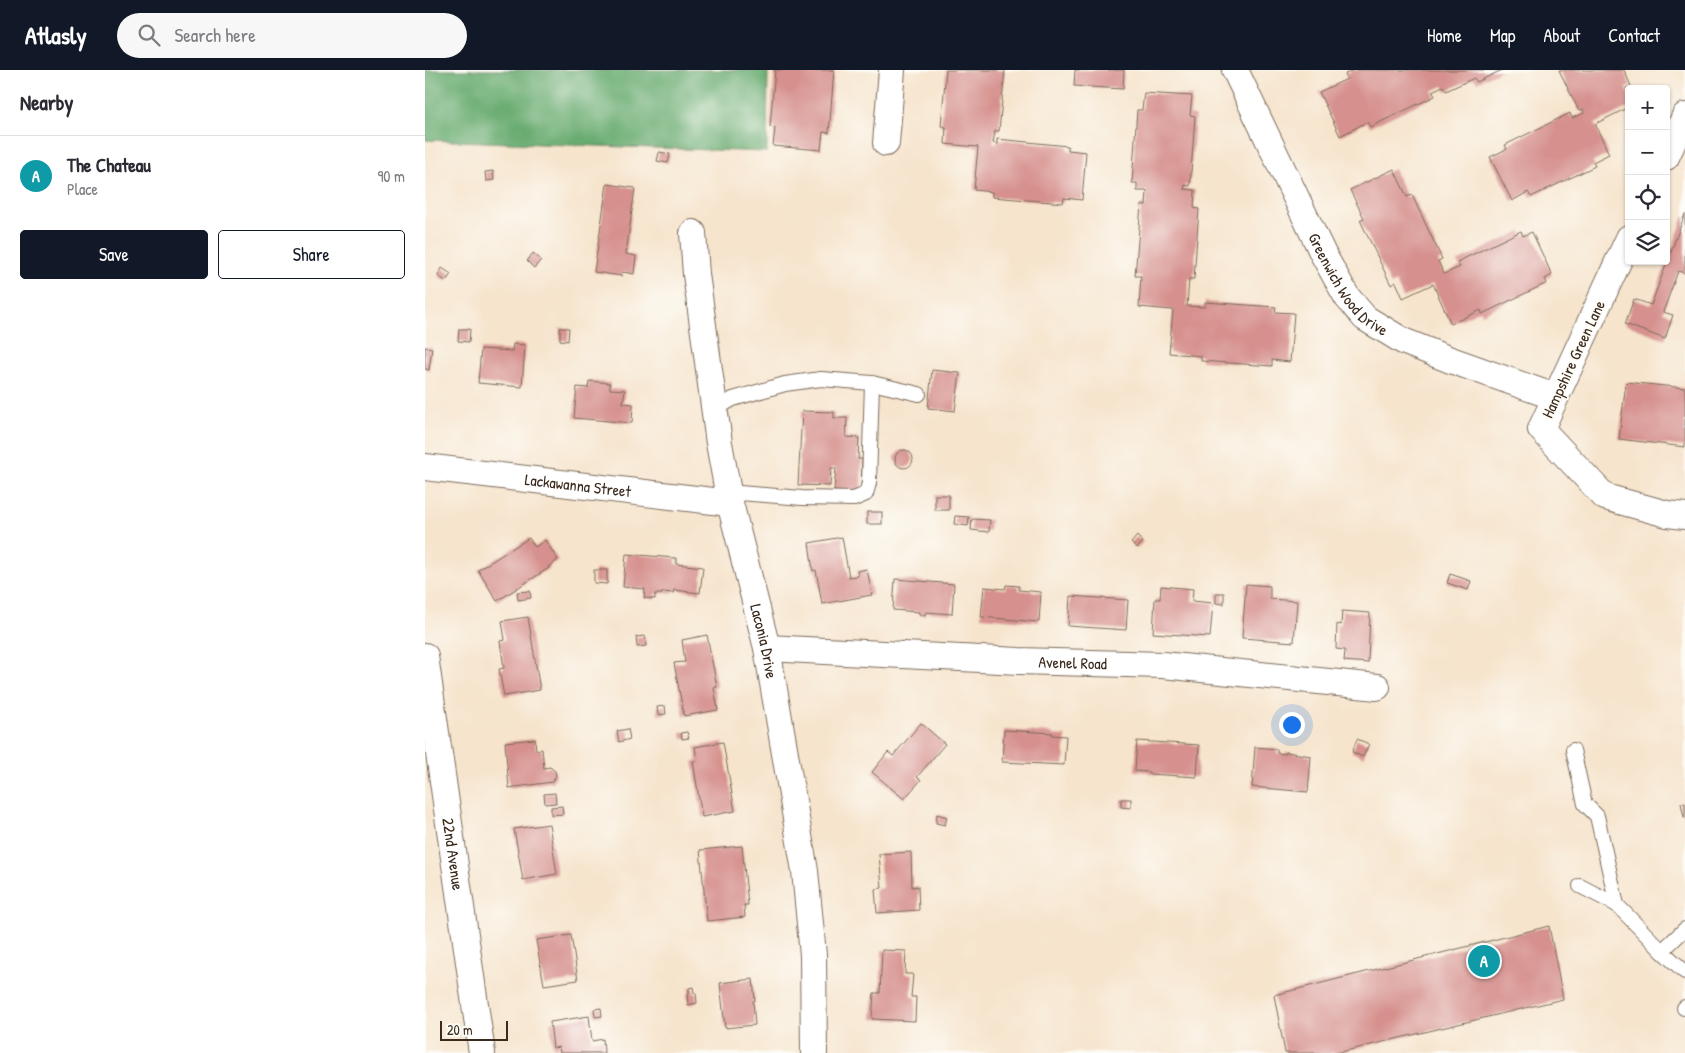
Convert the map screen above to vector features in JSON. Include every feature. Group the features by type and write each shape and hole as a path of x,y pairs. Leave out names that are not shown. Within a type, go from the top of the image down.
{"street":[{"path":"886,143 892,70"},
{"name":"Greenwich Wood Drive","path":"1235,70 1323,254 1347,297 1365,318 1403,341 1555,397"},
{"path":"1670,148 1685,116"},
{"name":"Laconia Drive","path":"693,233 696,274 714,410 729,497 767,648 805,872 813,955 814,1053"},
{"name":"Hampshire Green Lane","path":"1625,247 1541,429 1605,497 1667,514 1685,516"},
{"name":"Lackawanna Street","path":"425,466 729,497"},
{"name":"Avenel Road","path":"767,648 1009,660 1163,665 1377,687"},
{"name":"22nd Avenue","path":"425,656 481,1053"}],"lane":[{"path":"714,410 733,399 785,384 821,379 872,383 919,394"},
{"path":"729,497 853,499 866,494 869,483 872,383"},
{"path":"1573,750 1585,804 1597,816 1617,905"},
{"path":"1580,886 1617,905 1685,972"},
{"path":"1662,951 1685,929"}],"green space":[{"path":"425,70 768,70 767,152 425,140"}],"building":[{"path":"775,70 834,70 829,133 823,132 821,150 773,146 775,128 770,127"},
{"path":"946,70 1005,70 999,131 995,131 993,143 997,144 997,139 1068,146 1068,150 1086,152 1082,200 1064,198 1063,203 992,197 992,192 974,190 978,147 945,144 946,127 941,126"},
{"path":"1075,70 1124,70 1123,89 1074,86"},
{"path":"1354,70 1502,70 1477,82 1474,78 1446,91 1443,86 1432,91 1435,96 1370,127 1367,122 1340,136 1319,92 1347,79 1345,74"},
{"path":"1559,70 1624,70 1631,85 1625,85 1625,109 1595,124 1609,154 1593,162 1595,166 1531,197 1528,192 1512,201 1490,157 1507,149 1505,145 1570,113 1572,118 1584,113 1583,109 1579,111"},
{"path":"1144,93 1192,96 1190,115 1195,116 1190,186 1185,185 1184,189 1195,190 1194,208 1199,209 1194,279 1189,279 1187,306 1205,307 1205,302 1276,307 1275,312 1294,313 1290,362 1272,360 1272,366 1201,361 1201,356 1169,353 1173,310 1139,307 1141,276 1135,276 1141,205 1146,205 1147,191 1137,191 1137,183 1132,183 1137,110 1142,110"},
{"path":"659,152 670,154 668,163 657,161"},
{"path":"1394,169 1407,197 1412,195 1442,259 1438,261 1444,274 1460,267 1457,262 1521,231 1523,236 1532,232 1552,275 1545,279 1547,283 1482,314 1481,310 1451,324 1433,284 1403,298 1396,282 1391,285 1360,220 1364,218 1350,190"},
{"path":"493,171 494,180 486,181 485,172"},
{"path":"607,184 635,188 626,254 636,256 634,274 623,272 622,276 594,272"},
{"path":"1685,214 1685,273 1678,271 1663,312 1673,315 1665,339 1625,324 1634,299 1651,305 1666,265 1670,265 1670,254"},
{"path":"533,253 541,260 534,268 527,261"},
{"path":"442,268 451,274 446,281 438,276"},
{"path":"560,328 569,328 568,341 560,340"},
{"path":"459,329 470,329 469,342 458,341"},
{"path":"513,344 525,345 522,387 478,383 481,349 512,351"},
{"path":"425,347 432,348 429,370 425,369"},
{"path":"932,370 960,373 955,411 928,408"},
{"path":"589,381 610,383 610,389 625,390 623,403 633,404 632,423 574,418 577,387 588,388"},
{"path":"1626,382 1685,388 1685,447 1619,439"},
{"path":"802,411 834,412 834,418 847,418 846,437 859,438 858,459 862,459 861,493 834,491 836,468 831,468 830,486 798,485"},
{"path":"900,450 908,450 913,455 911,466 900,468 895,463 895,455"},
{"path":"935,495 949,495 949,510 935,510"},
{"path":"867,512 882,512 882,524 867,524"},
{"path":"955,516 969,517 968,526 954,524"},
{"path":"972,519 990,520 989,532 971,530"},
{"path":"1137,536 1143,542 1137,548 1131,543"},
{"path":"842,537 849,577 858,576 857,571 867,569 872,595 822,604 816,570 813,571 809,543"},
{"path":"529,538 535,547 545,540 558,560 549,568 497,601 478,570"},
{"path":"626,554 676,558 676,564 703,567 700,593 674,590 673,593 663,592 662,594 655,594 655,599 644,598 645,589 623,587"},
{"path":"594,570 607,570 607,584 594,583"},
{"path":"1450,574 1471,581 1468,590 1447,583"},
{"path":"895,579 954,584 952,614 926,612 925,615 919,615 919,612 893,610"},
{"path":"1246,584 1270,586 1270,599 1297,601 1294,642 1242,638"},
{"path":"1006,585 1019,586 1019,590 1041,592 1039,622 981,617 984,587 1005,589"},
{"path":"1161,586 1193,589 1192,601 1213,603 1210,637 1153,633 1155,599 1160,599"},
{"path":"530,591 531,598 518,600 517,592"},
{"path":"1216,593 1224,593 1224,604 1216,603"},
{"path":"1070,596 1128,600 1126,630 1068,626"},
{"path":"1342,611 1370,613 1368,663 1344,661 1345,650 1336,649 1337,624 1341,625"},
{"path":"528,617 540,690 504,696 499,669 504,668 500,641 505,640 502,621"},
{"path":"707,635 717,687 714,688 718,710 684,716 674,663 685,662 682,640"},
{"path":"645,636 646,646 637,647 636,637"},
{"path":"665,706 666,714 658,715 657,707"},
{"path":"921,723 945,744 917,777 921,780 904,799 872,772 888,752 893,756"},
{"path":"628,729 630,739 619,742 617,731"},
{"path":"1004,730 1053,733 1052,735 1066,736 1064,765 1002,762"},
{"path":"687,732 689,738 682,739 681,733"},
{"path":"535,739 536,750 542,749 544,768 550,767 555,771 556,776 552,782 509,788 505,742"},
{"path":"1357,739 1369,744 1363,757 1352,752"},
{"path":"1137,741 1199,745 1197,777 1149,774 1149,772 1135,771"},
{"path":"723,742 735,811 702,817 693,761 697,761 695,747"},
{"path":"1255,747 1277,749 1277,753 1285,754 1286,752 1311,756 1308,792 1252,787"},
{"path":"555,793 556,803 545,804 544,794"},
{"path":"1121,799 1131,799 1131,808 1121,807"},
{"path":"1681,803 1685,803 1685,817 1684,817"},
{"path":"562,806 563,814 551,815 551,807"},
{"path":"937,814 947,817 945,825 936,823"},
{"path":"549,824 557,874 523,880 514,829"},
{"path":"742,846 748,905 744,905 745,917 707,921 700,850"},
{"path":"911,852 912,887 918,886 919,910 877,913 875,889 882,888 879,854"},
{"path":"1549,926 1563,999 1337,1053 1285,1053 1274,995"},
{"path":"571,935 578,980 544,985 536,940"},
{"path":"882,950 906,951 905,974 913,974 911,997 916,997 915,1021 872,1019 874,993 880,993"},
{"path":"753,979 755,1025 725,1028 720,983"},
{"path":"693,987 697,1003 688,1005 687,994 689,994 689,988"},
{"path":"601,1008 602,1016 595,1017 594,1009"},
{"path":"589,1016 592,1041 603,1039 604,1053 560,1053 559,1047 553,1048 550,1022"}],"place":[{"name":"The Chateau","path":"1484,961"}]}
